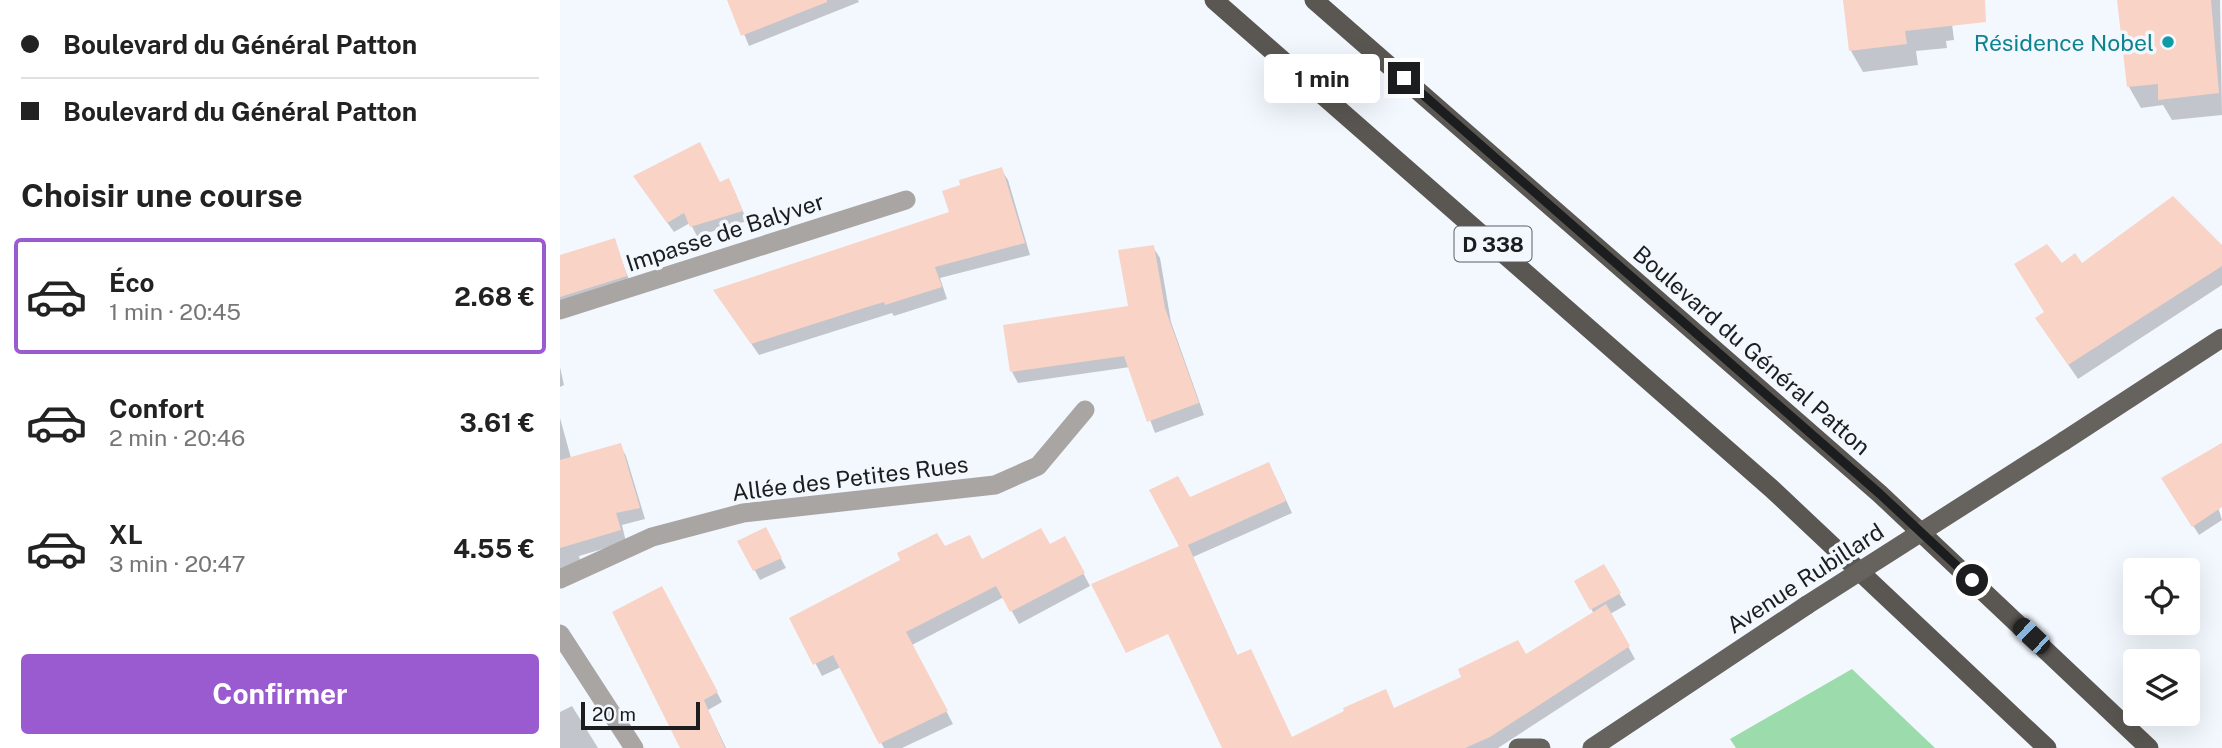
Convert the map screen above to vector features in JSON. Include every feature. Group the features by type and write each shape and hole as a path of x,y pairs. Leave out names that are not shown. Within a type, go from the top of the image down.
{"highway":[{"name":"D 338","path":"1214,0 1772,489 2047,748"},
{"name":"Boulevard du Général Patton","path":"1314,0 1880,494 2149,748"}],"main road":[{"name":"Avenue Rubillard","path":"1592,748 1691,680 2222,338"},
{"path":"1518,748 1541,748"}],"street":[{"name":"Impasse de Balyver","path":"560,310 906,200"},
{"name":"Allée des Petites Rues","path":"560,579 652,537 743,513 995,485 1038,466 1085,410"},
{"path":"560,634 634,748"}],"green space":[{"path":"1852,669 1935,748 1736,748 1730,739"}],"building":[{"path":"727,0 827,0 827,2 741,36"},
{"name":"Résidence Nobel","path":"1843,0 1985,0 1986,22 1905,31 1907,44 1849,51"},
{"name":"Résidence Nobel","path":"2117,0 2211,0 2219,93 2158,100 2158,84 2127,87"},
{"path":"700,142 720,182 729,178 743,211 690,227 684,213 667,223 633,176"},
{"path":"1002,167 1025,243 935,267 942,287 885,305 884,302 751,344 713,290 949,212 942,191 960,185 959,180"},
{"path":"2173,196 2222,245 2222,266 2068,365 2035,318 2044,312 2014,264 2047,244 2062,263 2075,253 2082,263"},
{"path":"615,238 627,276 560,297 560,255"},
{"path":"1154,245 1165,308 1199,403 1147,422 1124,356 1010,372 1003,325 1128,306 1118,250"},
{"path":"621,443 640,508 616,513 621,530 560,548 560,460"},
{"path":"2222,443 2222,507 2192,527 2161,478"},
{"path":"1269,462 1286,501 1188,545 1237,655 1251,649 1292,737 1344,711 1343,708 1386,689 1394,708 1461,677 1458,669 1518,640 1526,654 1606,604 1630,646 1490,737 1465,748 1222,748 1168,634 1126,653 1091,584 1179,546 1149,490 1178,476 1190,497"},
{"path":"766,527 782,558 753,571 737,541"},
{"path":"1041,528 1050,544 1065,536 1085,573 1010,612 996,586 906,632 948,711 879,744 833,655 813,665 789,618 900,560 897,553 937,533 945,546 970,535 982,559"},
{"path":"1604,564 1621,593 1590,610 1574,581"},
{"path":"662,586 718,692 704,700 725,748 680,748 612,612"}],"place":[{"name":"Résidence Nobel","path":"2168,42"}],"route":[{"path":"1404,78 1880,494 1972,580"}]}
